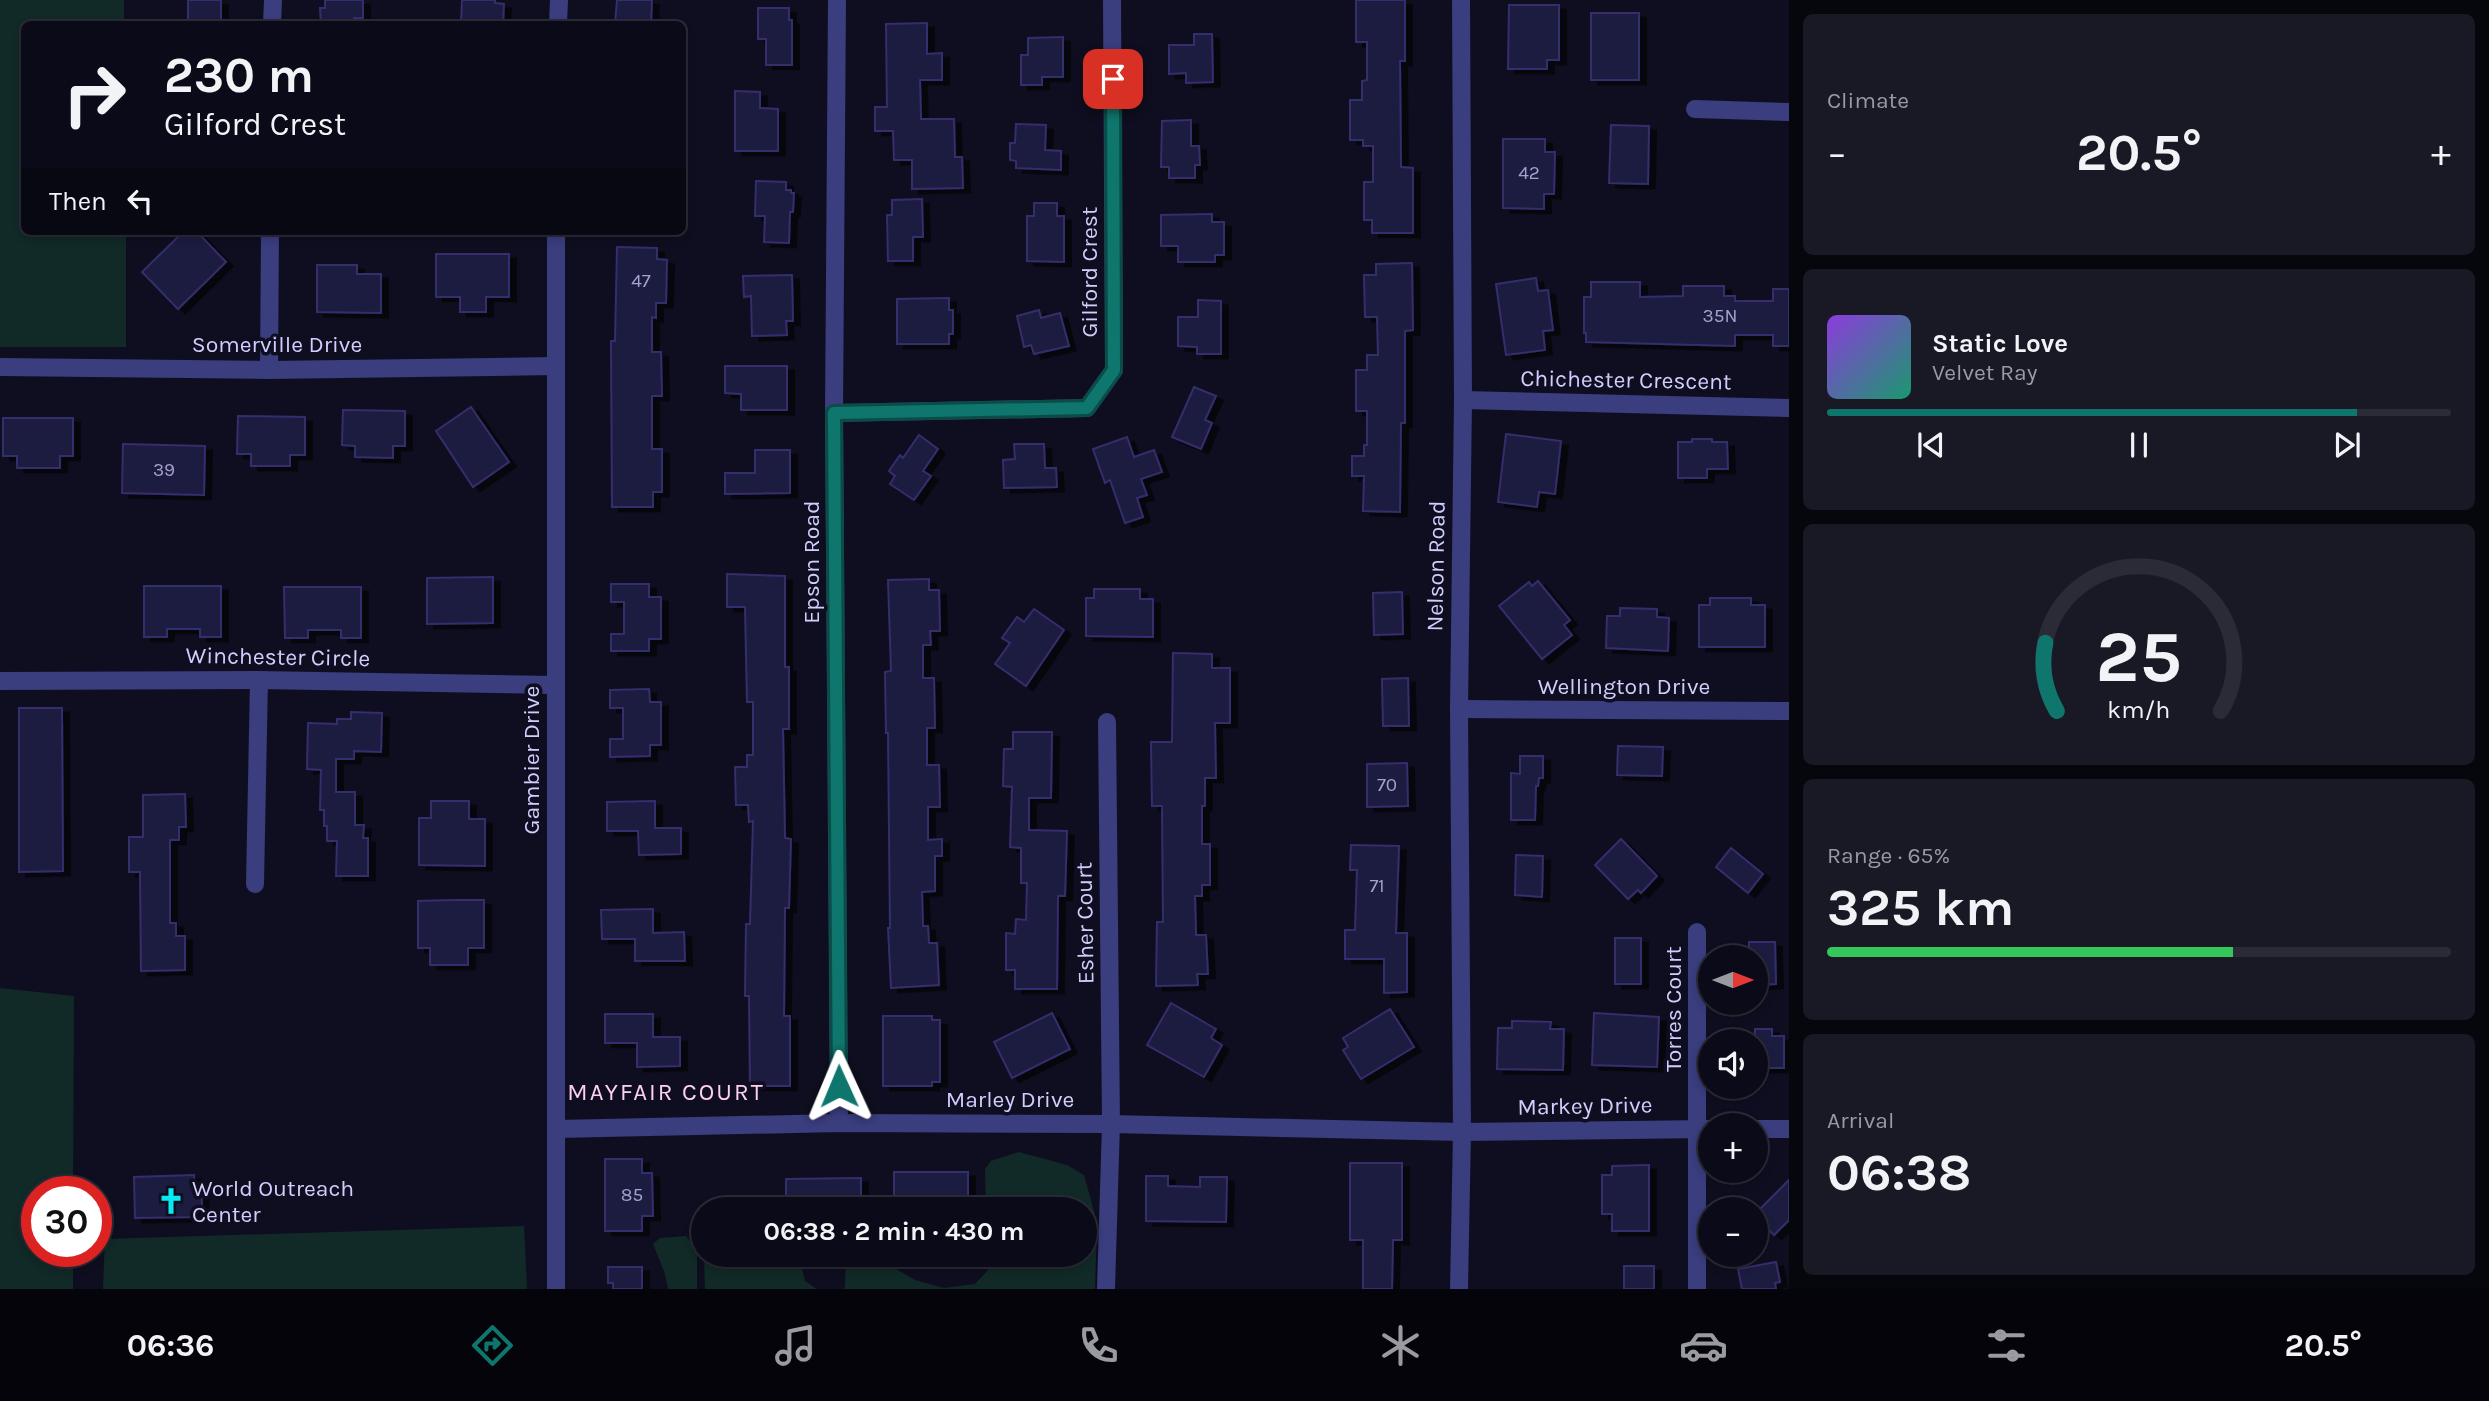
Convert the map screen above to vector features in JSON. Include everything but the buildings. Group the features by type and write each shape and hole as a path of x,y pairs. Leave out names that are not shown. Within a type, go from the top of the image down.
{"street":[{"path":"272,21 273,0"},
{"path":"558,21 559,0"},
{"name":"Epson Road","path":"837,0 834,413 839,1123"},
{"name":"Gilford Crest","path":"834,413 1087,408 1104,385 1114,370 1112,0"},
{"name":"Nelson Road","path":"1459,1289 1462,1132 1459,709 1462,400 1461,0"},
{"path":"1695,109 1789,112"},
{"path":"269,370 270,235"},
{"name":"Gambier Drive","path":"556,235 556,1289"},
{"name":"Somerville Drive","path":"0,368 269,370 555,366"},
{"name":"Chichester Crescent","path":"1462,400 1789,408"},
{"path":"255,884 259,680"},
{"name":"Winchester Circle","path":"0,681 259,680 555,685"},
{"name":"Wellington Drive","path":"1459,709 1789,711"},
{"name":"Esher Court","path":"1106,1289 1111,1124 1107,722"},
{"name":"Torres Court","path":"1697,932 1703,1113"},
{"name":"Marley Drive","path":"557,1129 839,1123 1111,1124 1462,1132"},
{"name":"Markey Drive","path":"1462,1132 1698,1129"},
{"path":"1768,1129 1789,1129"},
{"name":"Torres Court","path":"1697,1289 1701,1183"}],"green space":[{"path":"0,0 124,0 124,21 21,21 21,235 126,235 126,347 0,347"},
{"path":"0,988 74,996 73,1176 21,1176 21,1267 73,1267 73,1289 0,1289"},
{"path":"1019,1152 1067,1165 1084,1175 1090,1197 986,1197 985,1169 991,1161"},
{"path":"524,1226 527,1289 103,1289 104,1267 112,1267 112,1239"},
{"path":"686,1236 691,1242 691,1267 697,1267 697,1289 668,1289 653,1244 660,1238"},
{"path":"704,1267 802,1267 805,1281 817,1289 705,1289"},
{"path":"846,1267 893,1267 915,1280 944,1288 975,1284 988,1267 1096,1267 1095,1289 843,1289"}],"place":[{"name":"World Outreach Center","path":"171,1201"}],"district":[{"name":"MAYFAIR COURT","path":"666,1092"}],"route":[{"path":"839,1086 834,413 1087,408 1114,370 1113,79"}]}
